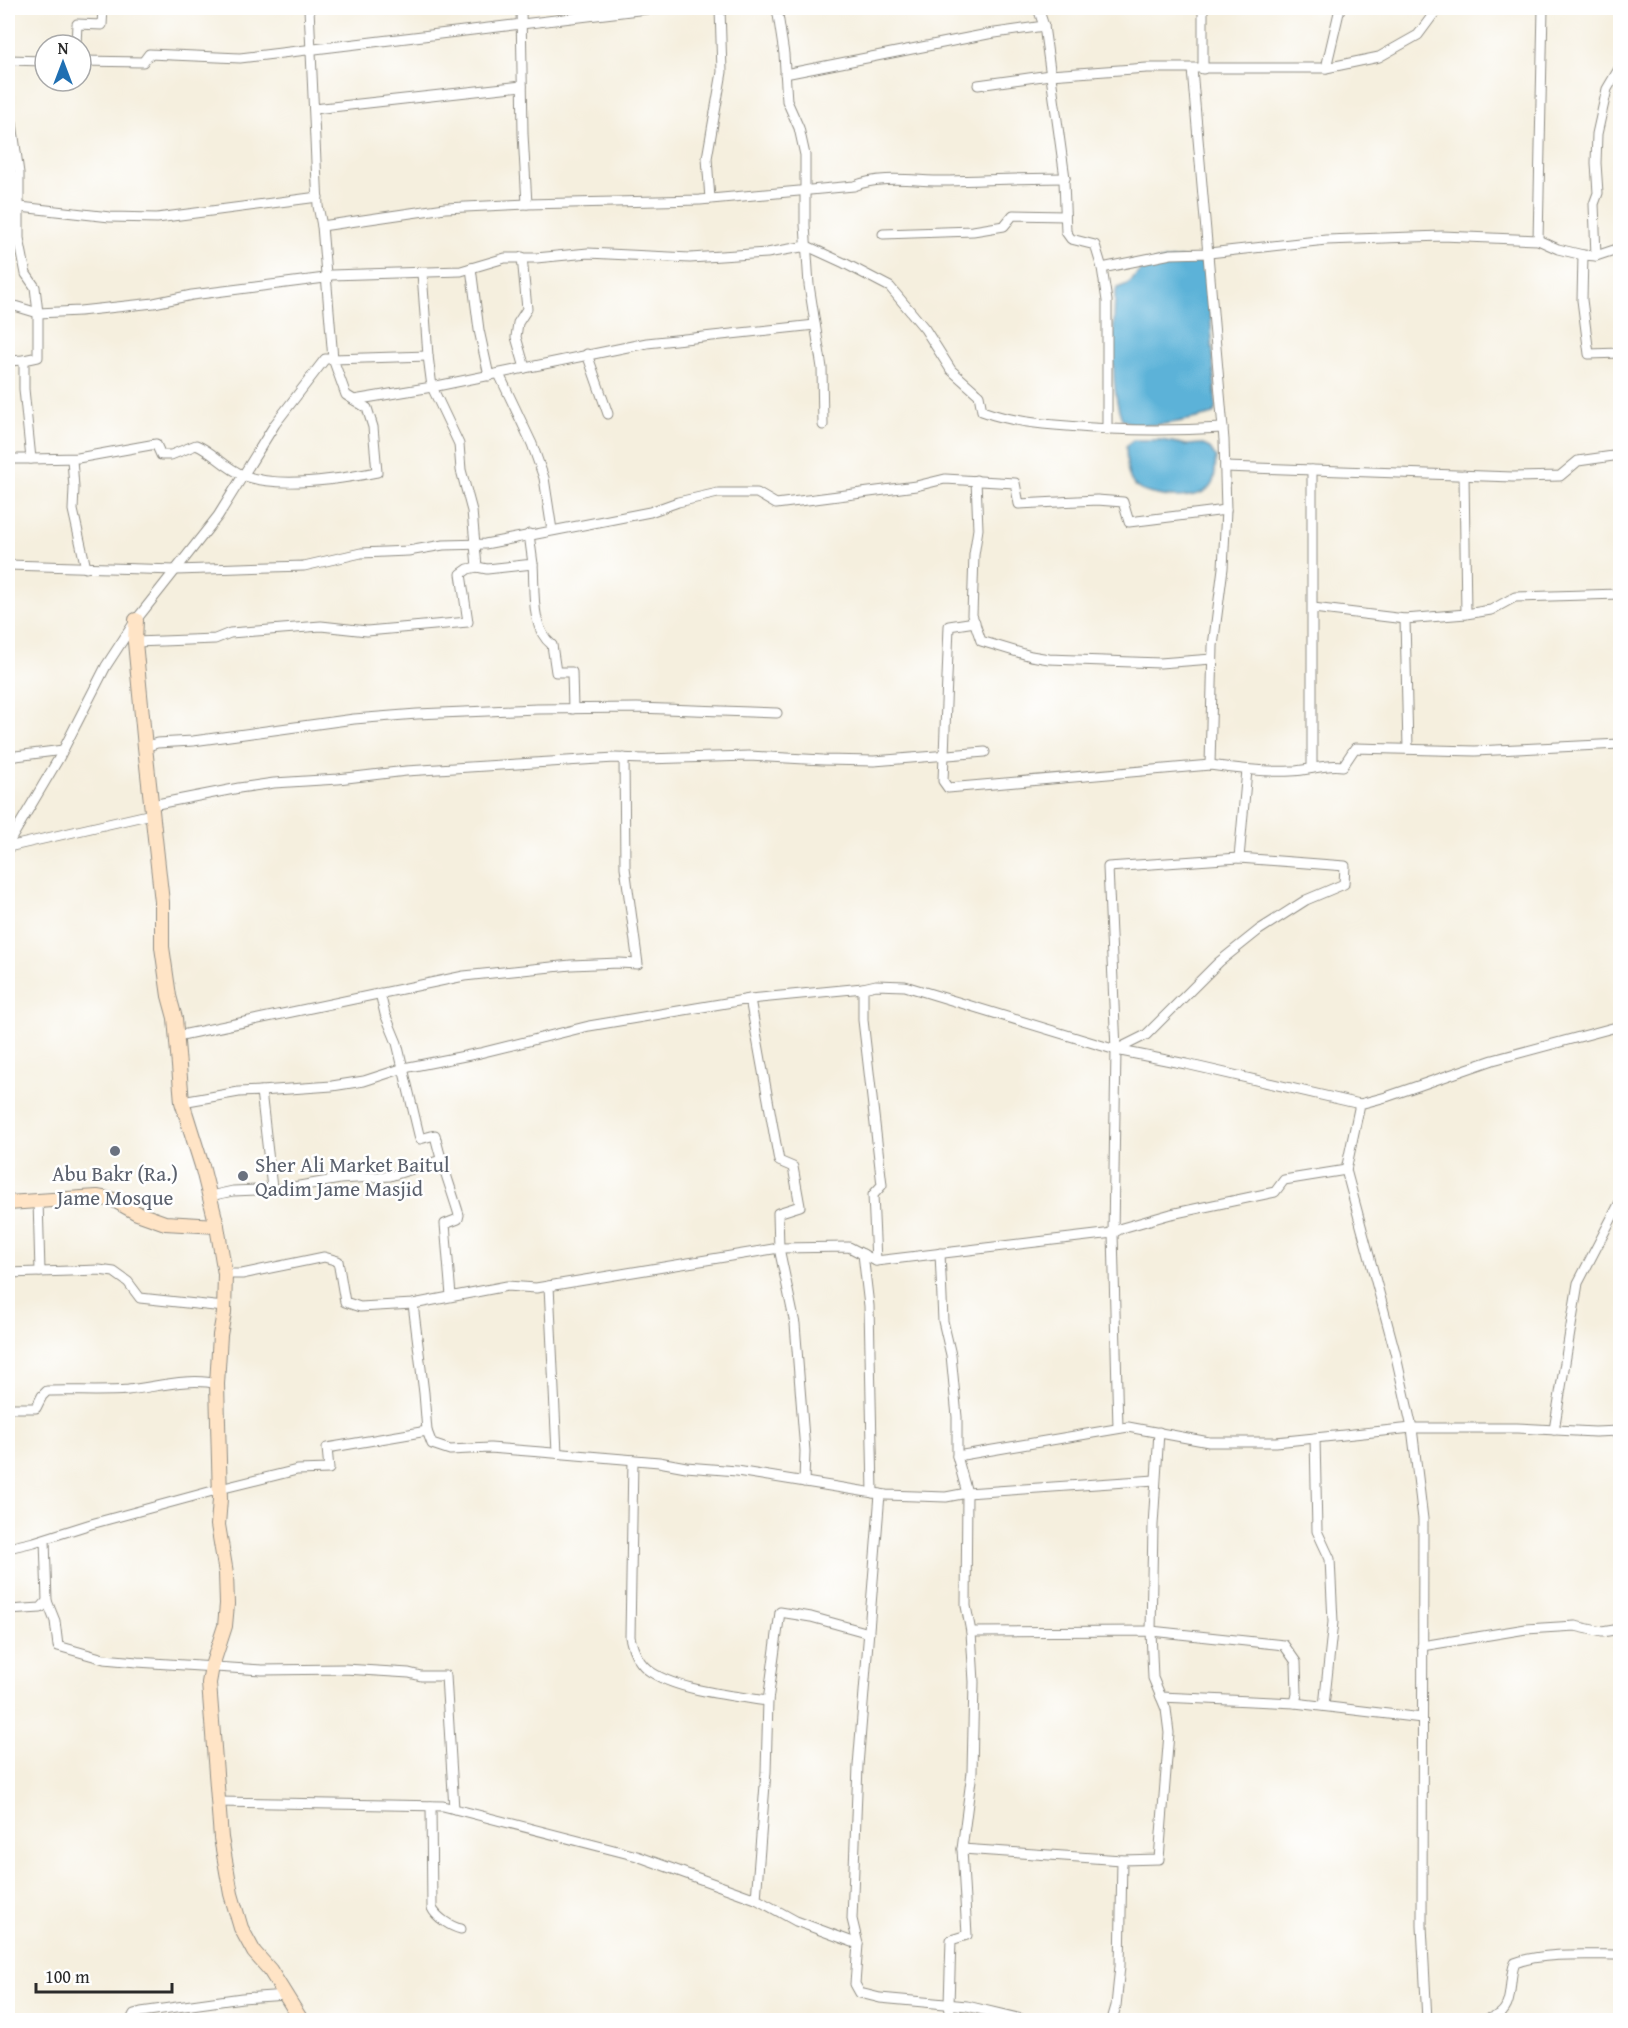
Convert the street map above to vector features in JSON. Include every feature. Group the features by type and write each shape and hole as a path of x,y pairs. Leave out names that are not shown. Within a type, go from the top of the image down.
{"street":[{"path":"77,33 77,24 102,25 103,8"},
{"path":"8,459 72,459 156,444 161,455 171,455 196,445 205,448 215,459 243,476 268,480 326,480 377,472 373,427 367,408 346,395 333,359 318,197 309,8"},
{"path":"521,8 523,134 527,204"},
{"path":"93,61 143,62 149,54 240,58 655,8"},
{"path":"710,199 707,158 722,72 720,8"},
{"path":"777,8 787,101 799,128 804,155 807,246 814,325 822,368 823,425"},
{"path":"1038,8 1044,26 1065,178 1066,232 1071,239 1095,245 1102,268 1107,301 1107,430"},
{"path":"1203,8 1203,69"},
{"path":"1326,68 1340,8"},
{"path":"978,85 1050,75 1147,68 1326,68 1378,57 1418,35 1438,8"},
{"path":"1538,240 1543,8"},
{"path":"785,74 988,34 1044,26"},
{"path":"1596,256 1594,204 1598,194 1597,134 1607,88 1620,67 1620,54"},
{"path":"8,60 33,61"},
{"path":"1192,69 1225,467 1226,510 1223,568 1212,659 1210,765"},
{"path":"314,109 522,86"},
{"path":"1607,88 1620,88"},
{"path":"8,108 19,172 19,238 26,274 35,287 38,313 38,357 8,361"},
{"path":"322,226 445,208 710,199 854,186 867,181 1065,178"},
{"path":"20,207 110,217 157,218 318,197"},
{"path":"883,234 973,231 1004,226 1013,215 1065,216"},
{"path":"1102,268 1171,254 1209,253 1338,240 1442,236 1538,240 1558,249 1596,256 1620,248"},
{"path":"8,304 38,313 80,311 154,303 192,295 325,278 331,275 461,271 505,258 588,254 690,258 767,254 807,246 890,287 925,329 951,370 979,394 982,411 1040,424 1107,430 1223,429"},
{"path":"1583,255 1582,300 1589,354 1620,353"},
{"path":"522,257 527,309 518,323 516,337 525,368"},
{"path":"471,268 479,330 489,376"},
{"path":"423,273 432,387 459,444 461,470 472,511 477,567"},
{"path":"354,400 489,376 647,343 814,325"},
{"path":"587,354 608,414"},
{"path":"8,846 63,750 106,666 136,620 218,516 275,424 325,359 428,356"},
{"path":"24,360 24,389 31,459"},
{"path":"499,374 532,444 544,478 552,530"},
{"path":"1225,467 1560,476 1578,461 1620,455"},
{"path":"72,459 73,510 86,568"},
{"path":"1312,470 1312,768"},
{"path":"1464,475 1466,614"},
{"path":"8,565 176,570 304,566 361,553 476,544 650,512 678,502 718,493 757,493 776,504 916,486 945,478 1015,483 1020,504 1123,502 1129,522 1226,510"},
{"path":"976,480 978,530 974,555 972,615 981,641 1040,657 1160,663 1212,659"},
{"path":"529,534 538,624 552,645 556,672 572,672 573,709"},
{"path":"135,642 215,639 230,633 321,626 367,631 468,622 461,574 477,567 487,569 533,564"},
{"path":"1313,608 1405,619 1491,610 1515,597 1620,594"},
{"path":"1405,619 1408,749"},
{"path":"136,620 135,642 153,839 162,902 162,947 177,1036 182,1102 210,1196 225,1274 217,1384 220,1489 218,1525 226,1573 227,1604 225,1626 209,1683 221,1838 231,1894 241,1928 254,1952 270,1970 301,2020"},
{"path":"975,622 949,626 943,781 948,788 1210,765 1247,770 1294,771 1330,764 1343,766 1355,748 1475,751 1620,744"},
{"path":"145,747 157,743 193,741 399,715 637,708 777,713"},
{"path":"8,757 63,750"},
{"path":"8,846 239,788 274,783 338,779 406,771 624,758 749,756 874,760 986,752"},
{"path":"177,1036 464,976 571,965 638,964 625,867 624,758"},
{"path":"1239,858 1247,770"},
{"path":"1116,1050 1146,1035 1219,962 1258,930 1306,900 1344,884 1345,866 1239,858 1108,867 1116,1050 1113,1233 1118,1428"},
{"path":"182,1102 239,1092 332,1086 364,1081 404,1068 480,1053 589,1026 750,999 876,985 905,986 1116,1050 1360,1104 1493,1060 1620,1026"},
{"path":"863,988 863,1020 882,1185 873,1195 876,1261"},
{"path":"380,993 404,1068 420,1139 435,1135 459,1215 458,1219 445,1224 451,1296"},
{"path":"750,999 779,1161 793,1167 800,1206 778,1213 779,1248 795,1324 805,1451 804,1482"},
{"path":"261,1091 272,1188"},
{"path":"1360,1104 1346,1170 1395,1352 1412,1428 1423,1519 1422,1926 1427,2020"},
{"path":"210,1196 233,1191 282,1189 340,1179 390,1176 441,1160"},
{"path":"225,1274 242,1274 324,1257 338,1261 345,1302 360,1307 413,1304 507,1286 536,1288 779,1248 849,1247 876,1261 1113,1233 1122,1227 1171,1214 1275,1192 1284,1180 1346,1170"},
{"path":"8,1203 97,1197 114,1200 137,1212 165,1222 217,1226"},
{"path":"38,1200 40,1272"},
{"path":"1554,1430 1578,1283 1620,1202"},
{"path":"940,1253 943,1321 951,1355 957,1417 957,1456 967,1493 966,1606 971,1632 974,1682 972,1772 962,1849 967,1935 951,1940 949,2004 951,2020"},
{"path":"863,1254 869,1306 877,1493 858,1766 852,1919 858,1944 855,1984 860,1993 880,1998 967,2006 1026,2020"},
{"path":"8,1273 99,1270 114,1272 128,1282 140,1298 224,1307"},
{"path":"549,1286 557,1454"},
{"path":"413,1304 427,1431 432,1444 450,1450 489,1448 633,1460 737,1471 877,1493 946,1497 967,1493 1155,1480"},
{"path":"8,1408 36,1408 47,1391 127,1390 159,1387 180,1382 217,1384"},
{"path":"957,1456 1128,1427 1209,1442 1276,1442 1412,1428 1620,1431"},
{"path":"8,1548 297,1470 329,1469 327,1448 427,1431"},
{"path":"962,1849 1122,1860 1159,1859 1169,1733 1166,1709 1153,1678 1151,1630 1158,1432"},
{"path":"1315,1438 1317,1531 1330,1559 1333,1622 1324,1706"},
{"path":"633,1460 630,1637 640,1662 651,1672 672,1682 710,1692 768,1701"},
{"path":"45,1539 47,1601 55,1621 58,1646 104,1659 262,1670 345,1669 446,1676 454,1809"},
{"path":"8,1610 41,1608 47,1601"},
{"path":"756,1899 766,1772 768,1701 780,1612 811,1617 869,1633"},
{"path":"1422,1646 1526,1629 1575,1626 1602,1632 1620,1629"},
{"path":"971,1632 1151,1630 1284,1645 1296,1662 1295,1703"},
{"path":"1161,1697 1295,1703 1422,1718"},
{"path":"218,1802 443,1806 637,1856 756,1899 796,1922 858,1944"},
{"path":"431,1806 432,1908 435,1914 453,1928 461,1929"},
{"path":"1112,2020 1116,2006 1120,1966 1122,1860"},
{"path":"1482,2020 1499,2015 1505,2009 1515,1963 1522,1960 1558,1956 1620,1955"},
{"path":"131,2020 134,2014 141,2012 242,1998 286,1995"}],"water":[{"path":"1182,258 1198,260 1208,272 1216,408 1214,414 1180,421 1153,425 1130,423 1122,419 1115,391 1113,341 1117,288 1130,282 1148,264"},
{"path":"1133,440 1162,440 1187,445 1201,444 1210,448 1216,457 1212,484 1198,494 1187,496 1162,496 1142,490 1135,486 1128,472 1126,446"}],"place":[{"name":"Abu Bakr (Ra.) Jame Mosque","path":"115,1151"},
{"name":"Sher Ali Market Baitul Qadim Jame Masjid","path":"243,1176"}]}
